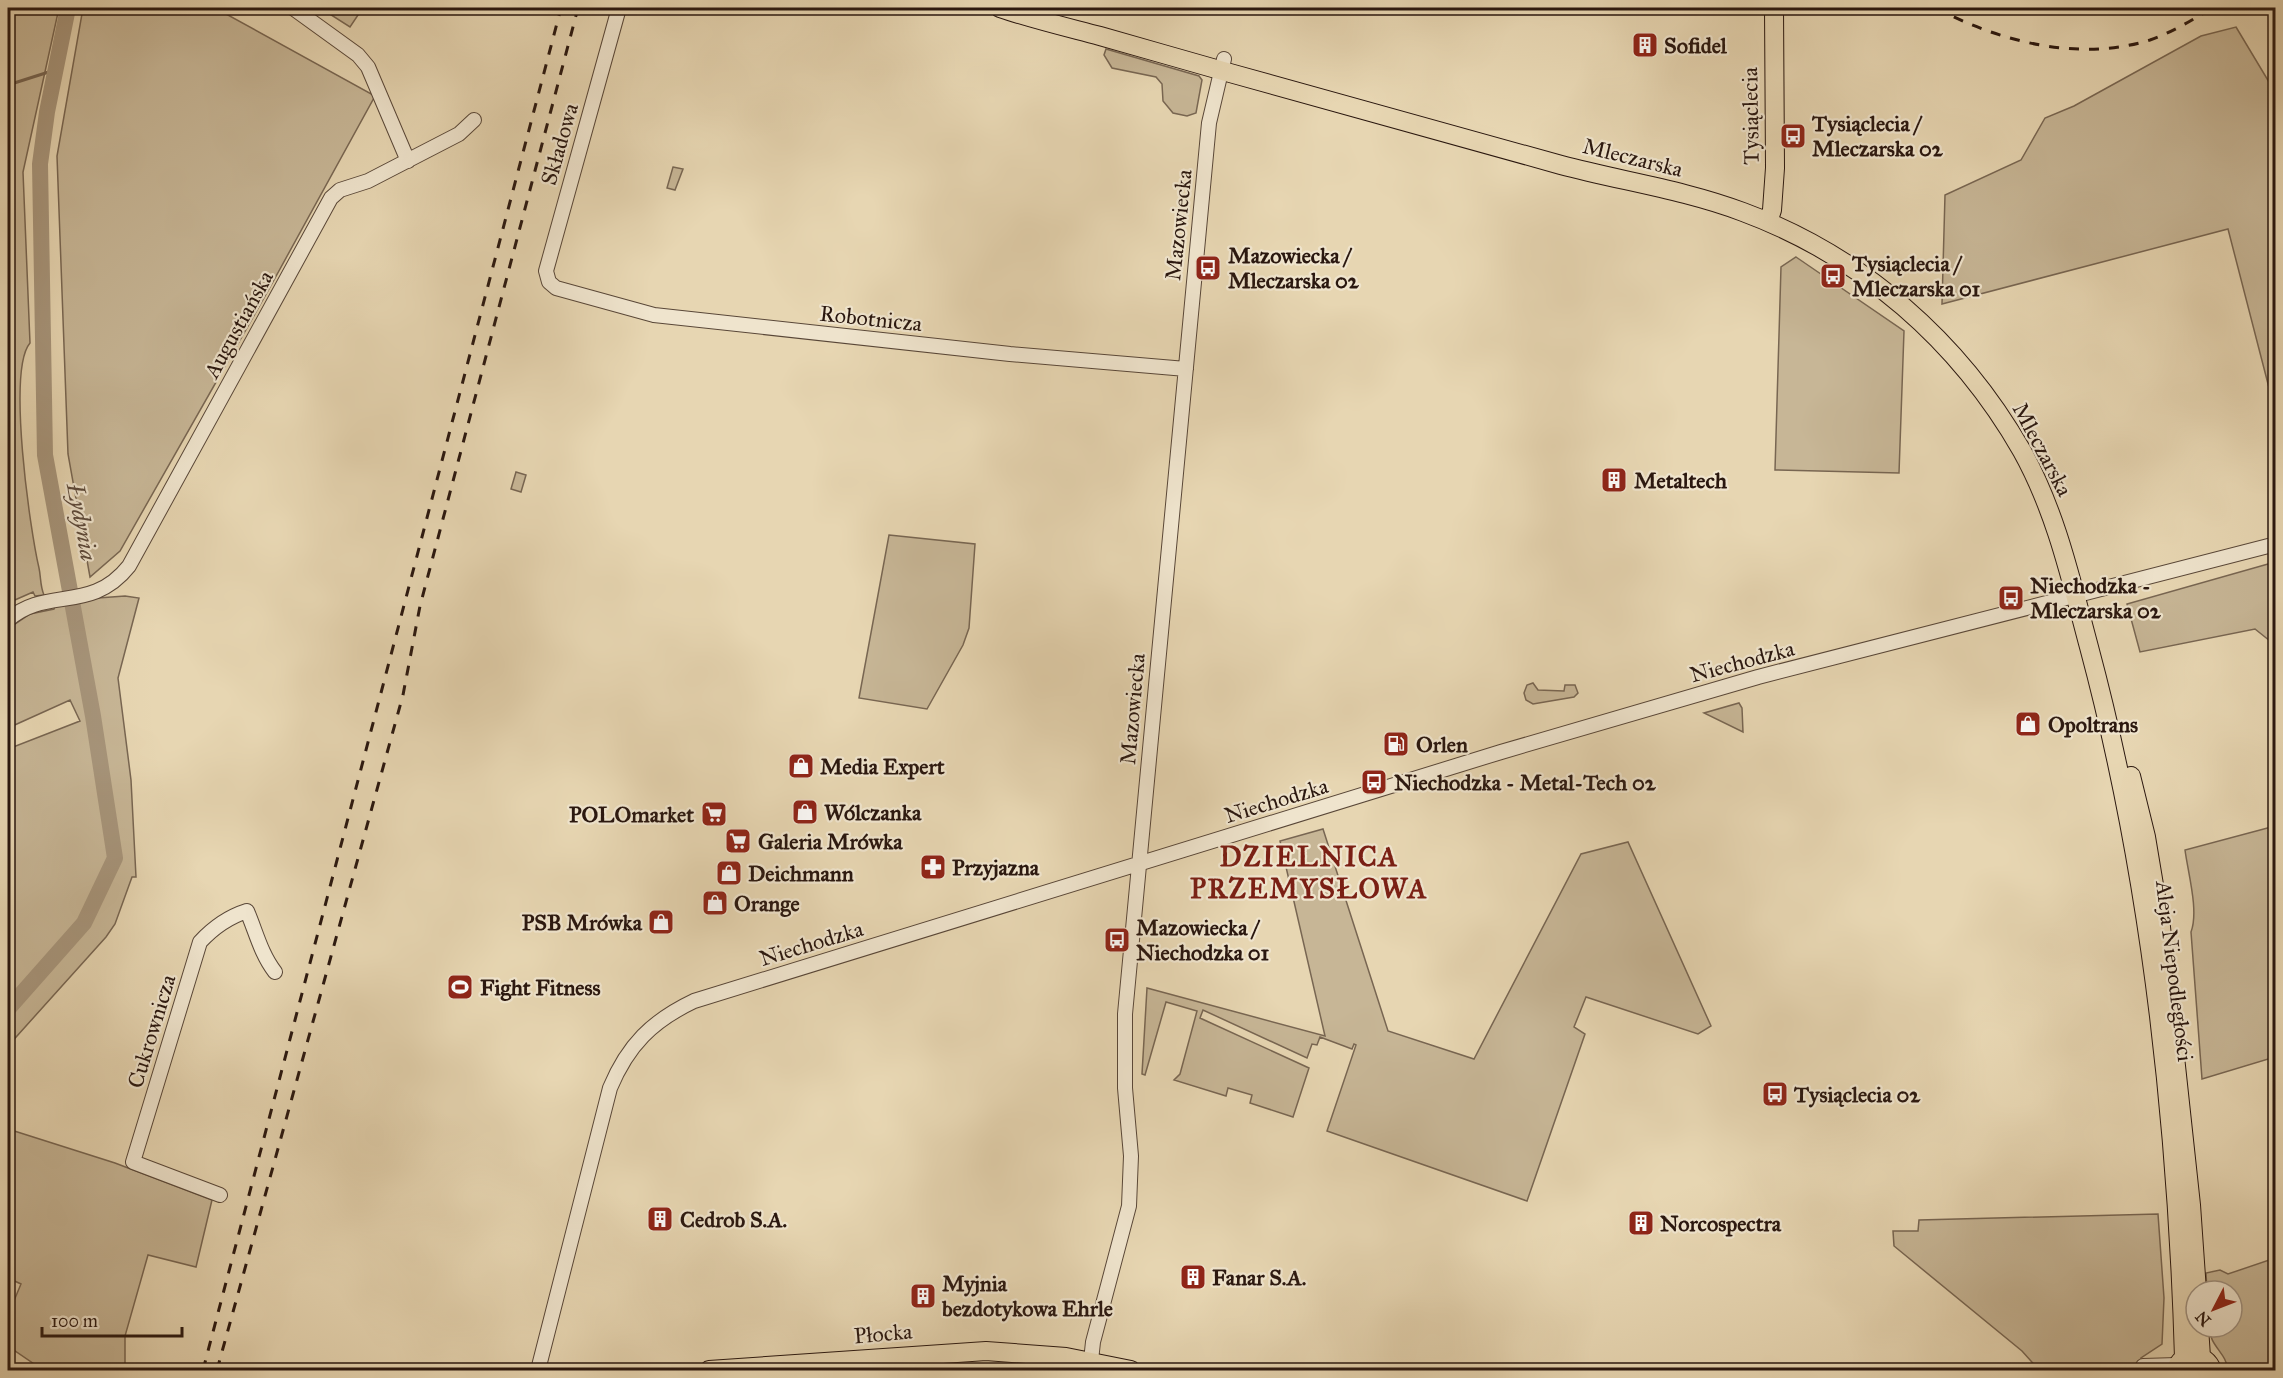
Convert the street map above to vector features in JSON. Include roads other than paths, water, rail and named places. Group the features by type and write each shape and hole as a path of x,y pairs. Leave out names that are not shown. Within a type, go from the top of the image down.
{"main road":[{"name":"Mleczarska","path":"999,8 1631,171 1703,187 1770,216 1871,279 1903,305 1956,357 1983,390 2034,474 2081,595"},
{"name":"Mleczarska","path":"1036,8 1223,64"},
{"name":"Tysiąclecia","path":"1770,216 1776,115 1774,8"},
{"name":"Aleja Niepodległości","path":"2081,595 2146,837 2161,927 2191,1205 2196,1279"},
{"name":"Aleja Niepodległości","path":"2081,595 2147,919 2166,1093 2190,1364"},
{"path":"2190,1364 2196,1339"},
{"name":"Płocka","path":"709,1371 918,1362 986,1351 1022,1352 1091,1366 1131,1371"}],"street":[{"path":"293,8 358,55 368,67 408,160"},
{"name":"Składowa","path":"556,288 549,282 546,271 619,8"},
{"name":"Mazowiecka","path":"1091,1366 1093,1342 1129,1206 1131,1156 1125,1088 1125,1014 1209,123 1223,64"},
{"name":"Augustiańska","path":"8,620 23,608 83,596 111,585 129,566 331,198 340,190 368,181 459,134 474,120"},
{"name":"Robotnicza","path":"556,288 654,315 1010,354 1186,369"},
{"name":"Niechodzka","path":"538,1371 610,1088 624,1058 647,1030 672,1011 694,1001 1501,752 1758,677 2276,544"},
{"name":"Cukrownicza","path":"220,1195 133,1162 200,942 208,932 233,916 247,911 258,935 264,958 275,972"},
{"path":"2143,1366 2190,1364"}],"waterway":[{"name":"Łydynia","path":"8,1009 84,923 115,858 93,716 45,455 40,164 47,112 68,8"},
{"path":"8,85 55,70"}],"railway":[{"path":"203,1370 561,8"},
{"path":"217,1370 403,695 420,606 578,8"},
{"path":"1936,8 2013,39 2068,49 2096,49 2150,40 2174,30 2212,8"}],"place":[{"name":"Sofidel","path":"1645,45"},
{"name":"Tysiąclecia / Mleczarska 02","path":"1793,136"},
{"name":"Mazowiecka / Mleczarska 02","path":"1208,268"},
{"name":"Tysiąclecia / Mleczarska 01","path":"1833,276"},
{"name":"Metaltech","path":"1614,480"},
{"name":"Niechodzka - Mleczarska 02","path":"2011,598"},
{"name":"Opoltrans","path":"2028,724"},
{"name":"Orlen","path":"1396,744"},
{"name":"Media Expert","path":"801,766"},
{"name":"Niechodzka - Metal-Tech 02","path":"1374,782"},
{"name":"Wólczanka","path":"805,812"},
{"name":"POLOmarket","path":"714,814"},
{"name":"Galeria Mrówka","path":"738,841"},
{"name":"Przyjazna","path":"933,867"},
{"name":"Deichmann","path":"729,873"},
{"name":"Orange","path":"715,903"},
{"name":"PSB Mrówka","path":"661,922"},
{"name":"Mazowiecka / Niechodzka 01","path":"1117,940"},
{"name":"Fight Fitness","path":"460,987"},
{"name":"Tysiąclecia 02","path":"1775,1094"},
{"name":"Cedrob S.A.","path":"660,1219"},
{"name":"Norcospectra","path":"1641,1223"},
{"name":"Fanar S.A.","path":"1193,1277"},
{"name":"Myjnia bezdotykowa Ehrle","path":"923,1296"}],"district":[{"name":"DZIELNICA PRZEMYSŁOWA","path":"1309,872"}]}
